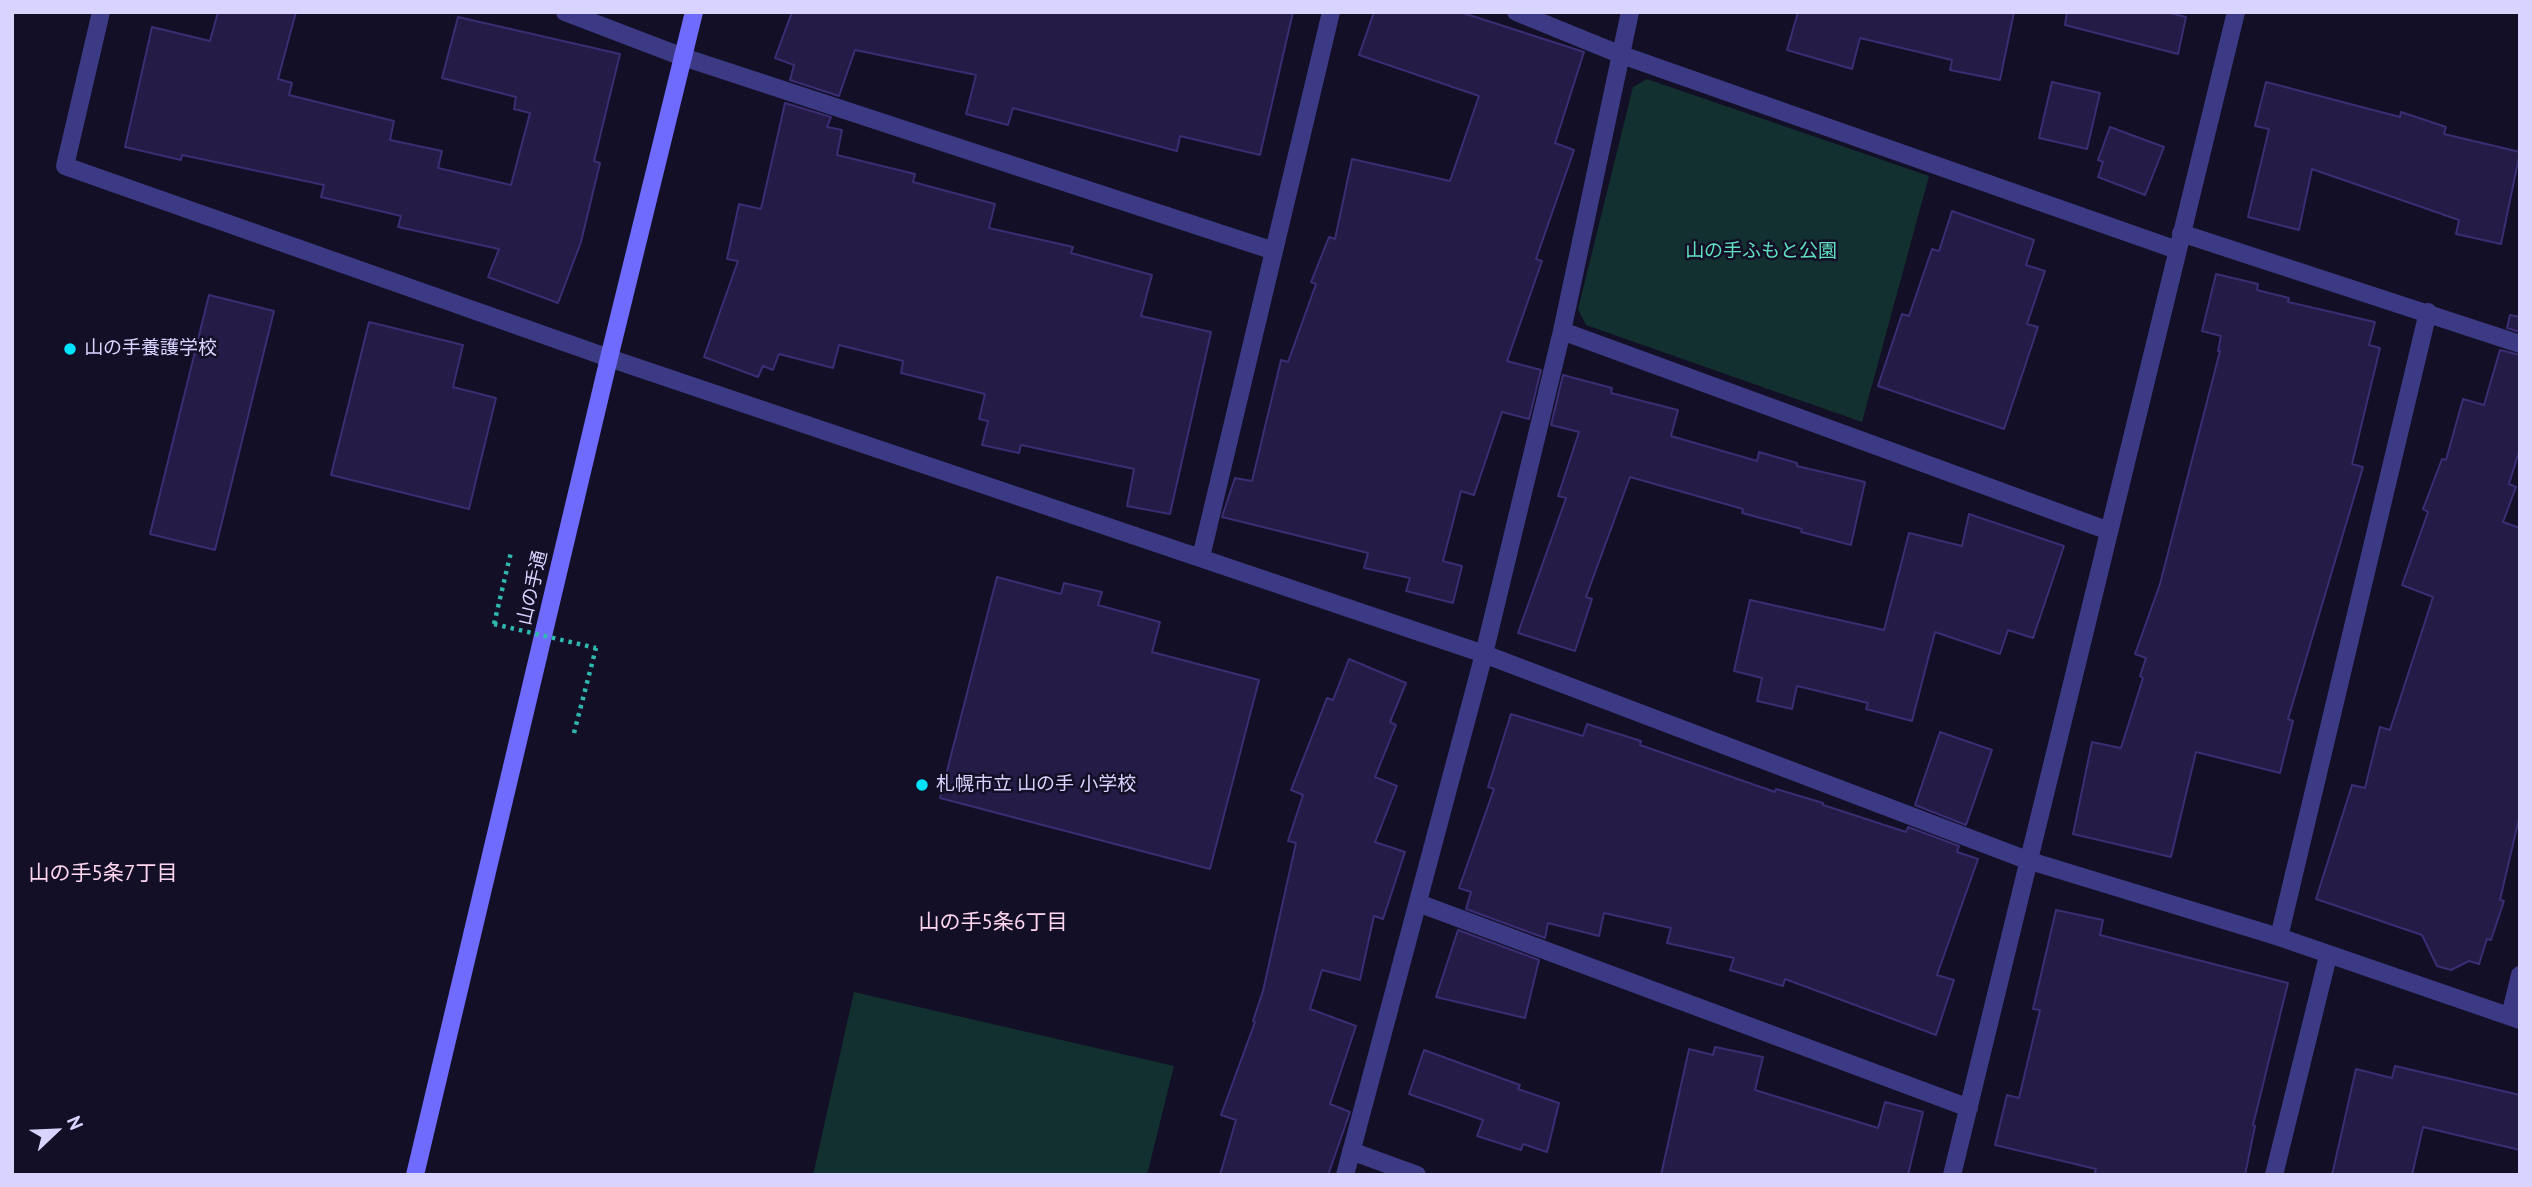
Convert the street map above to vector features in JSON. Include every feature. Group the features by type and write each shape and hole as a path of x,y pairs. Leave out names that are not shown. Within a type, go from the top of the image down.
{"main road":[{"name":"山の手通","path":"415,1175 694,12"}],"street":[{"path":"101,12 65,166 609,358 1484,654 2027,860 2279,937 2515,1018 2520,975"},
{"path":"565,12 683,57 1274,251"},
{"path":"1201,557 1331,12"},
{"path":"1516,12 1619,54 2178,242 2428,313 2520,344"},
{"path":"1345,1175 1484,654 1562,331 1630,12"},
{"path":"1952,1175 2235,12"},
{"path":"2279,937 2428,313"},
{"path":"1562,331 2109,531"},
{"path":"1418,903 1969,1108"},
{"path":"2274,1175 2328,956"},
{"path":"1351,1151 1417,1175"}],"path":[{"path":"511,552 494,624 596,648 575,733"}],"green space":[{"name":"山の手ふもと公園","path":"1647,79 1929,176 1862,422 1586,325 1578,309 1633,87"},
{"path":"854,992 1174,1066 1147,1175 813,1175"}],"building":[{"path":"218,12 296,12 278,79 292,83 289,95 394,121 390,140 442,151 438,168 511,185 530,113 514,109 516,97 442,78 458,17 620,54 594,161 600,163 581,242 558,303 488,277 499,249 398,227 401,216 321,197 324,185 182,155 181,160 125,147 152,27 210,41"},
{"path":"792,12 1293,12 1260,155 1180,136 1177,151 1013,108 1008,125 966,114 976,75 855,50 839,96 790,80 794,65 775,58"},
{"path":"1374,12 1460,12 1584,52 1555,143 1574,150 1536,259 1542,261 1507,361 1541,370 1529,419 1502,412 1474,495 1461,491 1443,561 1462,566 1453,603 1406,591 1410,578 1364,568 1368,553 1222,517 1235,478 1252,481 1281,360 1288,362 1316,284 1311,282 1329,237 1335,239 1352,159 1450,181 1479,96 1359,55"},
{"path":"1798,12 2014,12 2000,80 1950,70 1952,60 1860,38 1852,69 1787,50"},
{"path":"2067,12 2166,12 2186,17 2178,54 2065,25"},
{"path":"2052,82 2100,93 2087,149 2039,138"},
{"path":"2266,82 2400,117 2401,112 2446,127 2444,134 2520,152 2501,244 2456,234 2459,220 2312,169 2299,230 2248,217 2269,129 2255,126"},
{"path":"785,103 831,117 827,127 842,130 837,155 915,174 913,182 995,204 989,228 1073,247 1071,253 1152,275 1141,316 1211,332 1170,514 1127,506 1134,469 1021,445 1019,453 982,445 988,421 979,419 985,394 901,373 903,361 839,345 833,368 779,354 773,370 763,366 758,377 704,357 738,261 727,259 739,204 761,209"},
{"path":"2110,127 2164,147 2145,195 2098,177 2103,162 2098,160"},
{"path":"1952,211 2034,240 2026,265 2045,271 2027,324 2038,327 2004,429 1878,386 1902,314 1909,316 1932,249 1939,251"},
{"path":"2216,274 2258,284 2257,290 2289,298 2288,302 2375,322 2369,345 2380,348 2352,464 2363,467 2288,719 2293,721 2280,773 2196,752 2171,857 2073,834 2092,742 2121,748 2143,678 2140,676 2146,658 2135,654 2160,584 2220,351 2221,336 2202,331"},
{"path":"209,295 274,311 215,550 150,534"},
{"path":"2510,315 2520,317 2520,332 2507,328"},
{"path":"369,322 463,345 453,387 496,398 469,509 331,475"},
{"path":"2500,350 2520,355 2520,448 2509,484 2516,487 2503,522 2520,528 2520,814 2500,900 2504,901 2491,940 2487,939 2479,964 2469,961 2451,970 2437,966 2422,935 2316,899 2352,785 2365,788 2380,727 2390,730 2433,597 2402,585 2428,512 2423,509 2442,459 2446,460 2463,399 2484,405"},
{"path":"1563,375 1612,388 1611,393 1678,410 1671,436 1757,461 1759,452 1797,463 1797,466 1865,482 1851,545 1742,513 1743,509 1630,477 1586,597 1592,599 1575,651 1518,633 1566,498 1558,496 1579,432 1551,425"},
{"path":"1969,514 2064,546 2033,638 2008,630 2000,654 1935,632 1912,721 1866,709 1868,703 1797,686 1792,709 1757,701 1762,678 1734,671 1750,600 1884,630 1909,533 1962,546"},
{"path":"997,577 1061,594 1064,583 1102,592 1098,605 1160,622 1152,652 1259,680 1210,869 940,798"},
{"path":"1349,659 1406,683 1390,722 1396,725 1375,777 1397,786 1375,842 1405,852 1383,919 1374,916 1360,980 1322,970 1310,1009 1356,1026 1330,1104 1350,1112 1328,1175 1220,1175 1236,1120 1221,1115 1255,1022 1253,1021 1263,991 1296,843 1288,841 1303,795 1291,790 1327,698 1333,700"},
{"path":"1511,714 1583,736 1587,724 1641,741 1640,745 1775,792 1776,789 1823,803 1906,832 1908,827 1959,846 1957,852 1978,859 1937,975 1954,980 1936,1035 1785,979 1783,986 1730,970 1734,958 1667,943 1671,928 1604,913 1599,936 1548,923 1545,938 1466,909 1471,892 1459,888 1494,789 1488,787"},
{"path":"1940,732 1992,750 1966,825 1915,805"},
{"path":"2056,910 2103,920 2100,935 2288,983 2253,1125 2255,1126 2245,1175 2094,1175 2096,1169 1995,1145 2007,1095 2019,1098 2040,1010 2033,1009"},
{"path":"1458,930 1539,960 1525,1018 1436,997"},
{"path":"1715,1047 1763,1057 1755,1090 1878,1128 1885,1102 1923,1112 1908,1175 1661,1175 1689,1049 1713,1055"},
{"path":"1424,1050 1520,1085 1518,1089 1559,1103 1547,1152 1523,1144 1521,1150 1477,1136 1483,1120 1409,1094"},
{"path":"2395,1066 2520,1095 2520,1150 2423,1127 2412,1175 2332,1175 2356,1069 2392,1078"}],"place":[{"name":"山の手養護学校","path":"70,349"},
{"name":"札幌市立 山の手 小学校","path":"922,785"}],"district":[{"name":"山の手5条7丁目","path":"103,874"},
{"name":"山の手5条6丁目","path":"993,923"}]}
